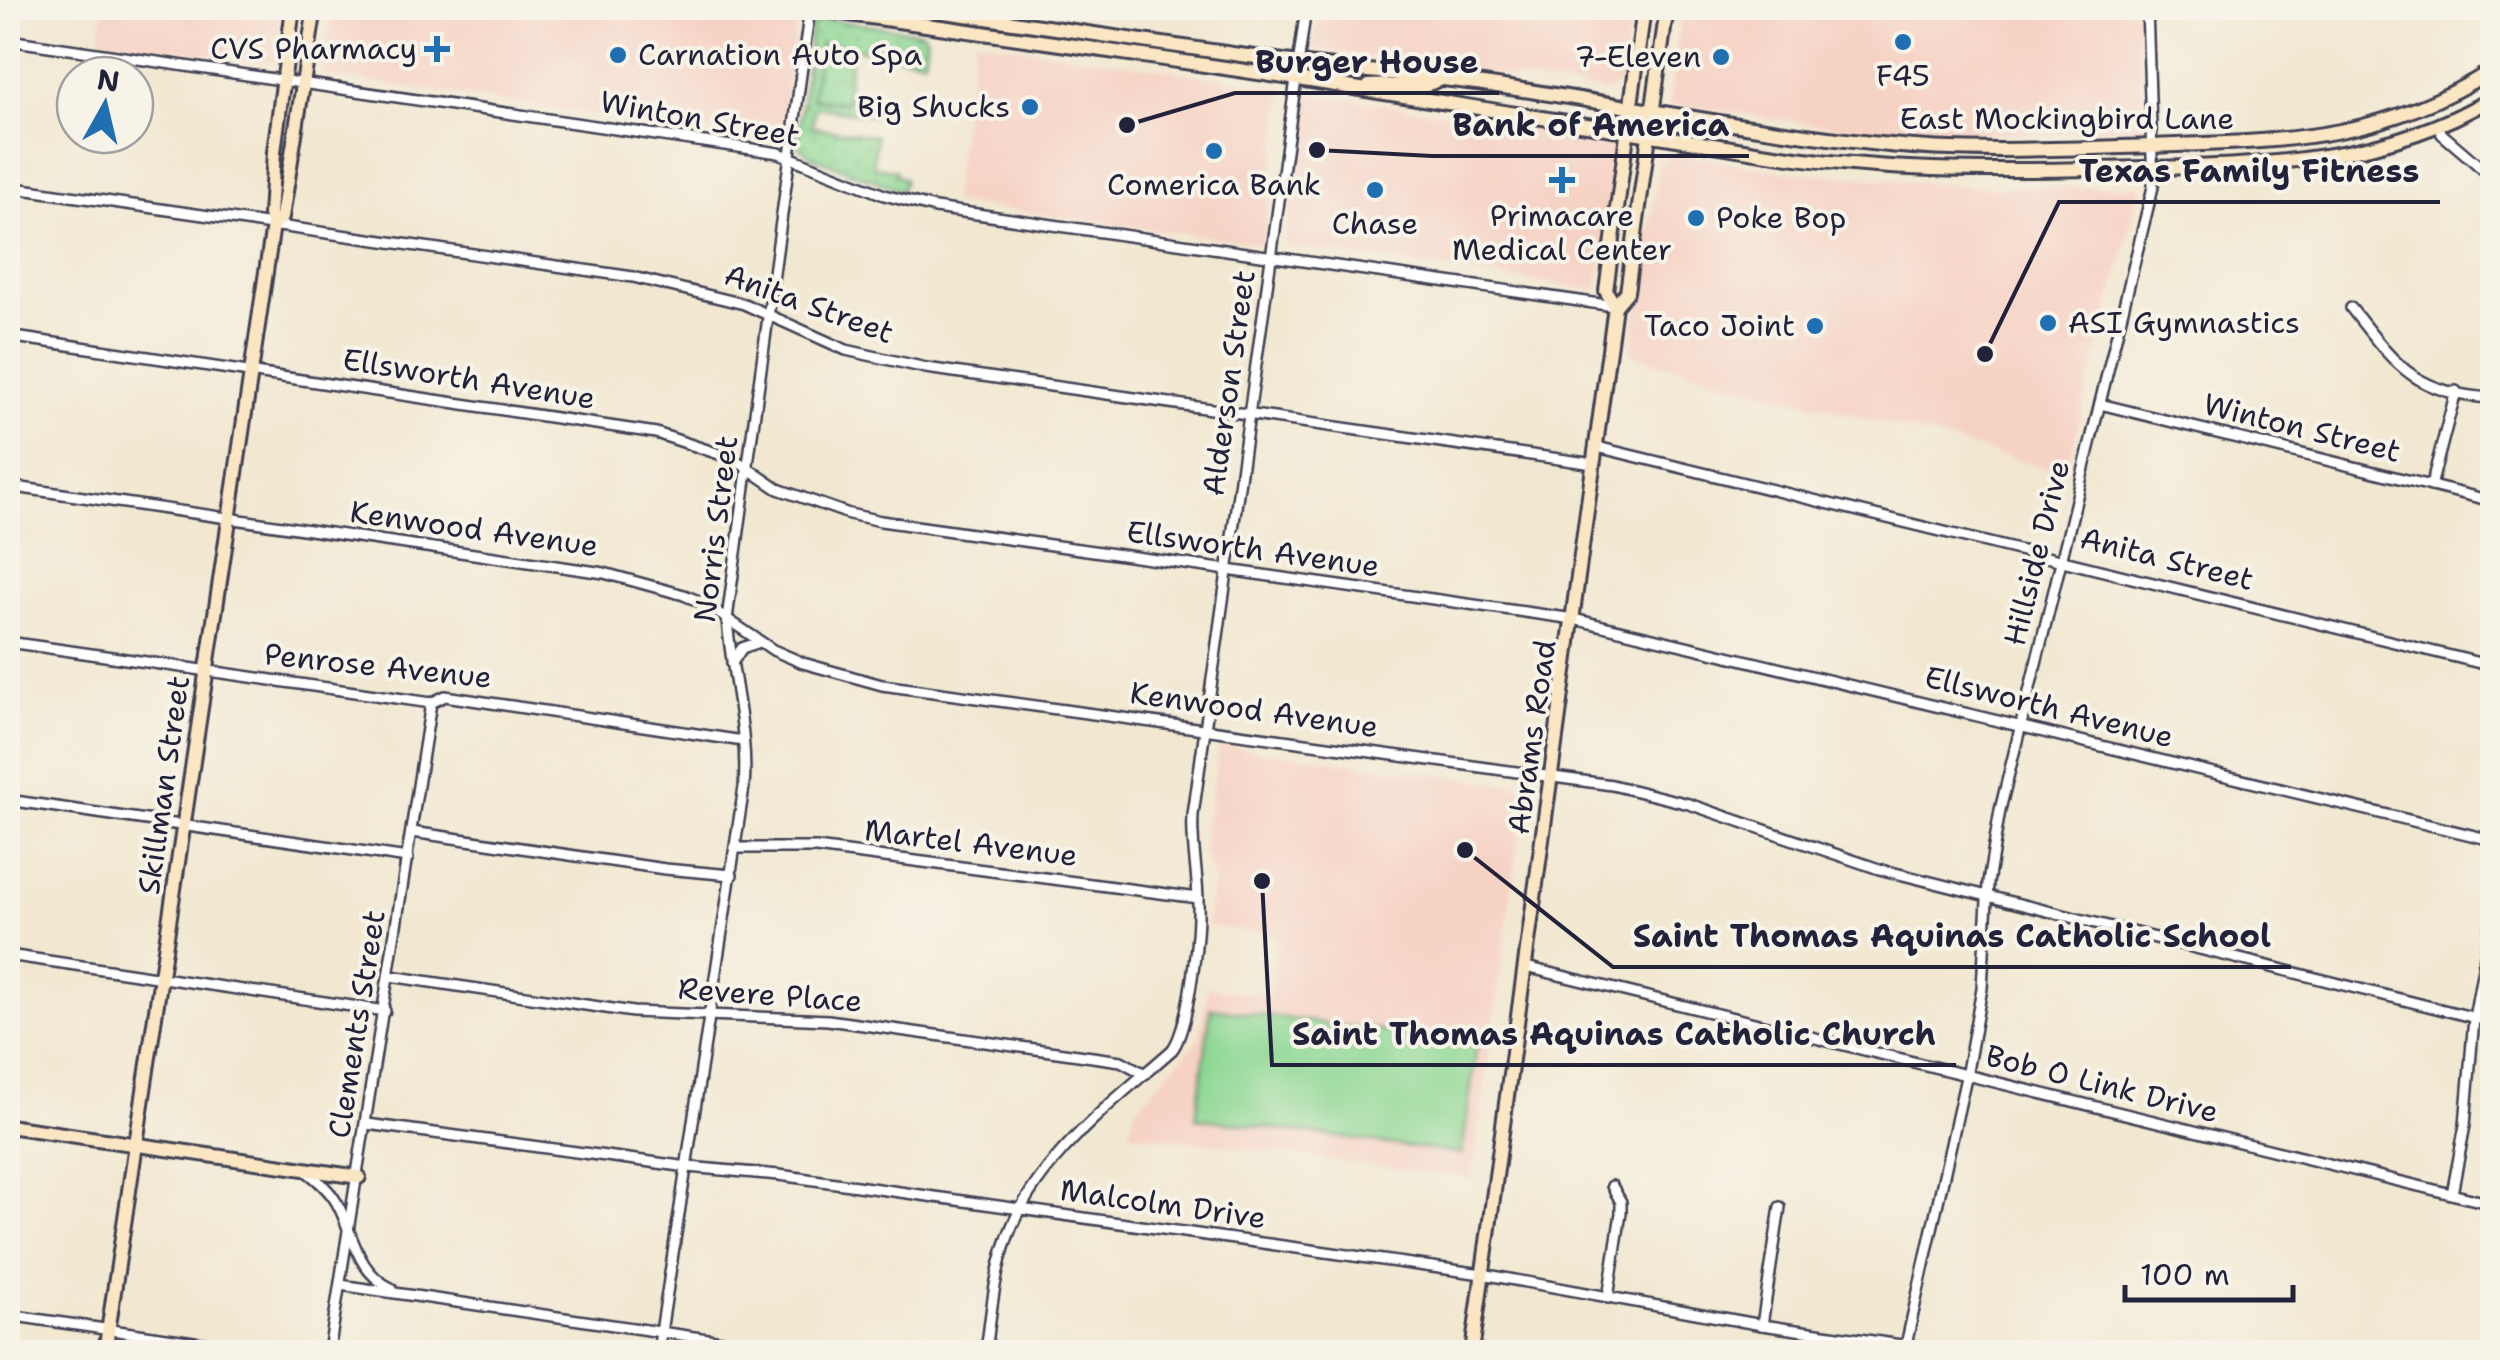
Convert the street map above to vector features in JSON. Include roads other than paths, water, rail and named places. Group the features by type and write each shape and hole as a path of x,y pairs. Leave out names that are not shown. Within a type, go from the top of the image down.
{"main road":[{"name":"Skillman Street","path":"106,1352 273,226 270,215 274,152 293,8"},
{"name":"Skillman Street","path":"273,226 282,217 315,8"},
{"name":"East Mockingbird Lane","path":"809,8 1356,88 1782,156 1912,168 2014,172 2309,160 2382,144 2438,124 2492,98"},
{"name":"East Mockingbird Lane","path":"917,8 1297,62 1440,78 1884,144 2015,149 2319,137 2389,120 2430,105 2492,70"},
{"name":"Abrams Road","path":"1615,306 1606,290 1644,8"},
{"name":"Abrams Road","path":"1472,1352 1615,306 1627,292 1667,8"},
{"path":"1356,88 1390,83 1424,87 1440,78"},
{"path":"2430,105 2438,124"},
{"path":"8,1126 359,1177"}],"street":[{"name":"Norris Street","path":"658,1352 746,764 727,620 809,8"},
{"name":"Alderson Street","path":"986,1352 998,1266 1008,1234 1022,1209 1057,1159 1172,1050 1182,1032 1198,898 1191,842 1306,8"},
{"name":"Hillside Drive","path":"1906,1346 1982,988 1992,846 2153,187 2147,8"},
{"name":"Winton Street","path":"8,40 790,156 884,195 935,208 1615,306"},
{"path":"2438,124 2442,134 2492,177"},
{"name":"Anita Street","path":"8,187 680,287 769,313 846,350 883,360 1594,464"},
{"path":"2351,308 2410,376 2492,398"},
{"name":"Ellsworth Avenue","path":"8,336 656,433 734,459 778,490 865,518 1574,618 2492,840"},
{"path":"2431,486 2456,391"},
{"name":"Winton Street","path":"2100,404 2492,501"},
{"name":"Anita Street","path":"1596,447 2492,666"},
{"name":"Kenwood Avenue","path":"8,486 604,573 684,595 705,604 758,642 803,663 882,685 1612,784 1689,804 1830,854 1987,897 2492,1022"},
{"name":"Penrose Avenue","path":"8,642 431,703 445,696 744,742"},
{"path":"731,666 742,648 758,642"},
{"name":"Clements Street","path":"329,1352 431,703"},
{"path":"8,800 408,858"},
{"path":"412,832 732,875"},
{"name":"Martel Avenue","path":"736,848 816,848 1198,898"},
{"path":"2452,1194 2464,1125 2474,1018 2492,918"},
{"path":"8,955 384,1011"},
{"name":"Bob O Link Drive","path":"1526,968 2492,1204"},
{"name":"Revere Place","path":"390,976 633,1012 828,1020 1121,1061 1145,1074"},
{"name":"Malcolm Drive","path":"367,1124 779,1176 1482,1274 1762,1325 1950,1352"},
{"path":"303,1168 333,1196 349,1237 371,1274 402,1294"},
{"path":"1608,1298 1622,1213 1612,1186"},
{"path":"1762,1325 1780,1208"},
{"path":"340,1284 798,1352"},
{"path":"8,1315 263,1352"}],"place":[{"name":"F45","path":"1903,42"},
{"name":"CVS Pharmacy","path":"437,49"},
{"name":"Carnation Auto Spa","path":"618,55"},
{"name":"7-Eleven","path":"1721,57"},
{"name":"Big Shucks","path":"1030,107"},
{"name":"Burger House","path":"1127,125"},
{"name":"Bank of America","path":"1317,150"},
{"name":"Comerica Bank","path":"1214,151"},
{"name":"Primacare Medical Center","path":"1562,180"},
{"name":"Chase","path":"1375,190"},
{"name":"Poke Bop","path":"1696,218"},
{"name":"ASI Gymnastics","path":"2048,323"},
{"name":"Taco Joint","path":"1815,326"},
{"name":"Texas Family Fitness","path":"1985,354"},
{"name":"Saint Thomas Aquinas Catholic School","path":"1465,850"},
{"name":"Saint Thomas Aquinas Catholic Church","path":"1262,881"}]}
